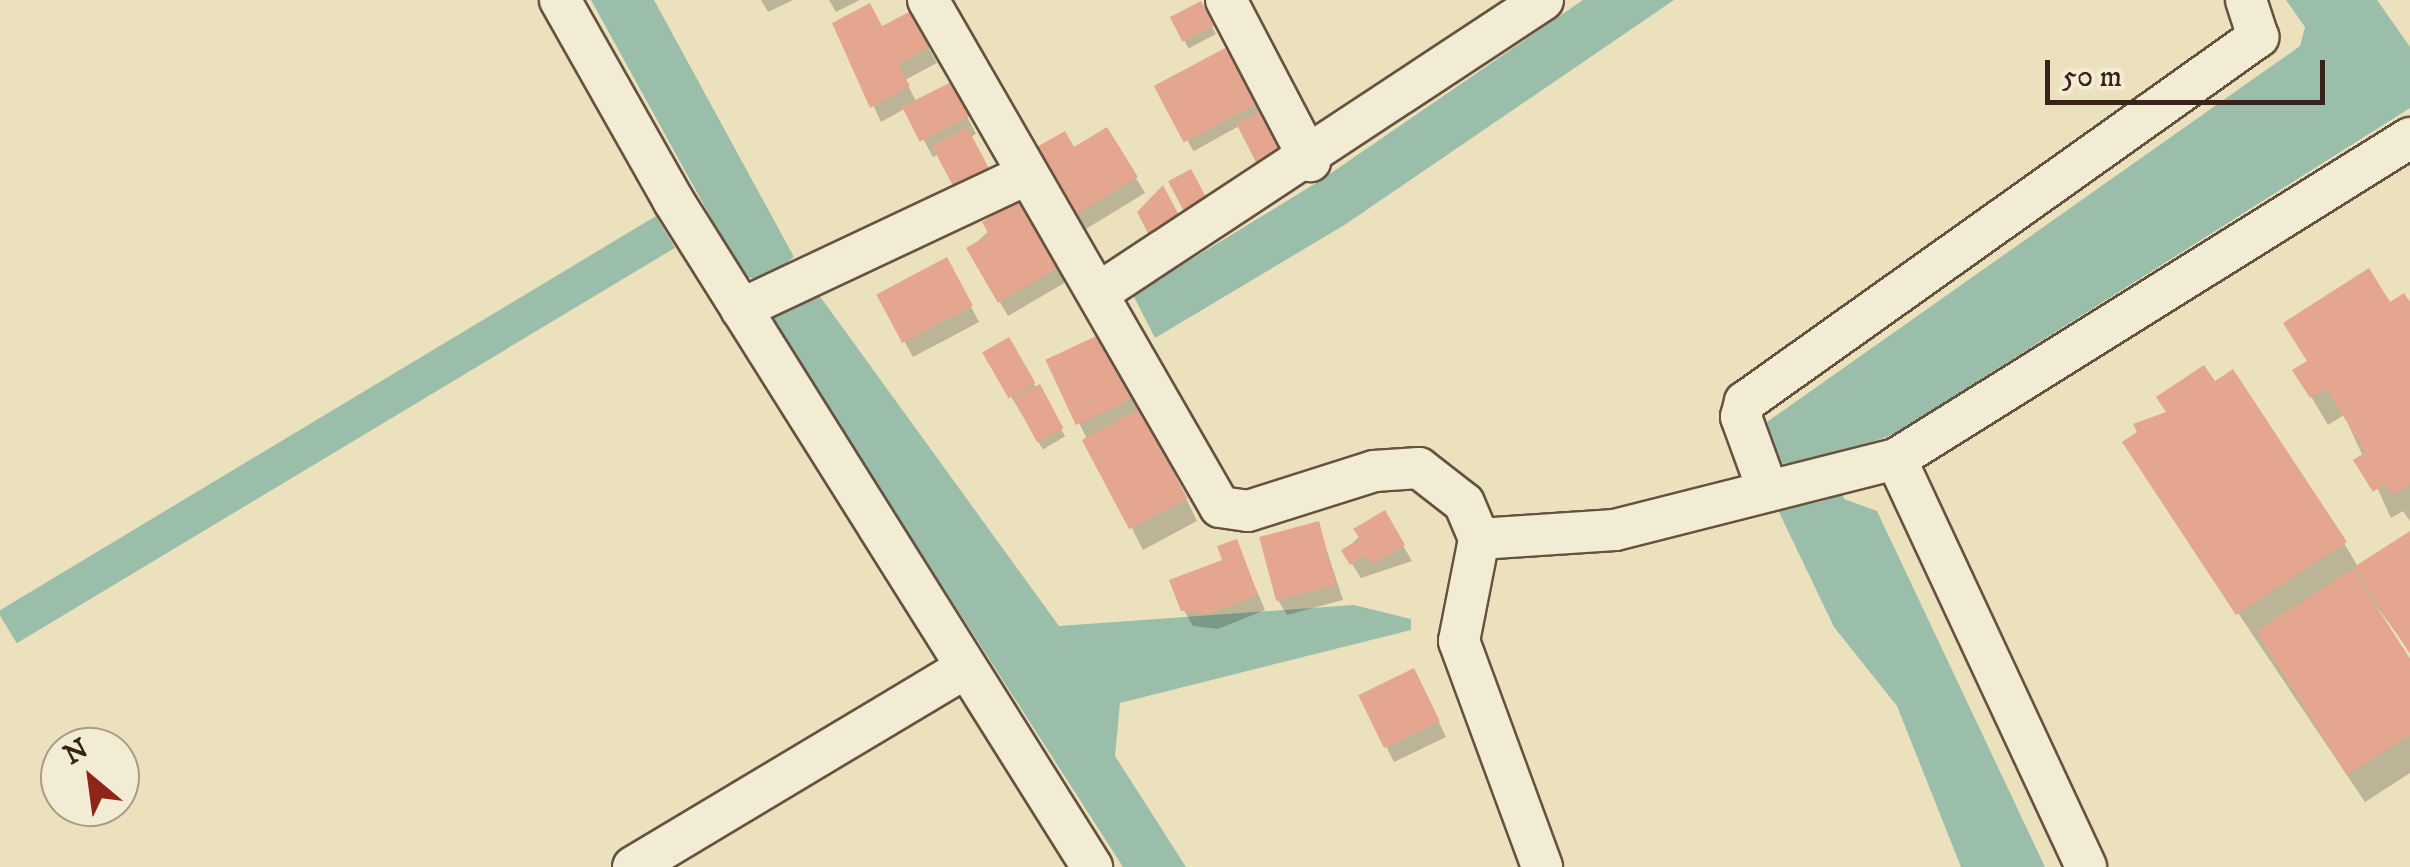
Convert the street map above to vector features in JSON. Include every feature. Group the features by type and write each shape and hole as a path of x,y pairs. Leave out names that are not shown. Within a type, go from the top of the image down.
{"street":[{"path":"560,0 764,296 964,669 1092,867"},
{"path":"928,0 1026,175 1103,290 1220,507 1248,511 1374,472 1418,468 1450,486 1479,539 1459,641 1542,867"},
{"path":"1226,0 1310,161"},
{"path":"1103,290 1310,161 1543,0"},
{"path":"1768,491 1741,417 1745,402 2258,36 2246,0"},
{"path":"1479,539 1615,530 1896,458 2410,138"},
{"path":"764,296 1026,175"},
{"path":"1896,458 2086,867"},
{"path":"633,867 964,669"}],"shaded area":[{"path":"591,0 654,0 794,257 774,272 811,284 1059,626 1354,605 1411,619 1411,630 1120,703 1115,756 1186,867 1123,867 772,321 776,302 761,280 743,276"},
{"path":"1583,0 1674,0 1346,224 1155,338 1133,295 1321,180"},
{"path":"2286,0 2377,0 2410,47 2410,108 1894,434 1833,456 1844,499 1877,511 2045,867 1961,867 1897,706 1834,627 1778,510 1823,501 1814,461 1780,464 1767,422 2300,46 2305,27"},
{"path":"656,216 675,248 17,643 0,610"}],"building":[{"path":"1201,1 1214,26 1183,42 1170,17"},
{"path":"870,3 882,26 911,11 930,47 898,64 910,86 870,108 832,23"},
{"path":"1227,47 1257,104 1184,142 1154,86"},
{"path":"951,82 969,117 920,142 902,107"},
{"path":"1263,110 1286,155 1259,169 1236,124"},
{"path":"967,127 994,177 958,196 932,146"},
{"path":"1107,127 1138,177 1075,215 1035,148 1065,131 1074,147"},
{"path":"1191,169 1209,203 1186,215 1168,181"},
{"path":"1163,185 1184,225 1152,241 1137,212"},
{"path":"1021,199 1060,266 998,303 966,248 989,235 982,222"},
{"path":"947,257 973,306 902,343 876,295"},
{"path":"2369,268 2390,302 2404,293 2410,302 2410,484 2393,495 2385,484 2373,492 2353,460 2366,452 2326,389 2310,398 2292,370 2307,361 2283,323"},
{"path":"1107,331 1137,396 1076,425 1045,360"},
{"path":"1009,337 1036,383 1009,398 982,353"},
{"path":"2204,365 2215,381 2233,369 2347,542 2236,615 2122,442 2137,432 2133,424 2166,412 2156,397"},
{"path":"1040,384 1063,428 1037,442 1014,398"},
{"path":"1140,409 1187,498 1129,529 1082,440"},
{"path":"1385,510 1405,545 1373,564 1365,556 1350,565 1341,550 1360,539 1353,529"},
{"path":"1319,521 1336,585 1276,601 1259,537"},
{"path":"2410,531 2410,654 2354,567"},
{"path":"1237,539 1258,595 1208,614 1181,611 1169,580 1222,560 1217,546"},
{"path":"2353,569 2410,659 2410,735 2347,775 2256,631"},
{"path":"1414,668 1440,721 1384,748 1358,695"}]}
